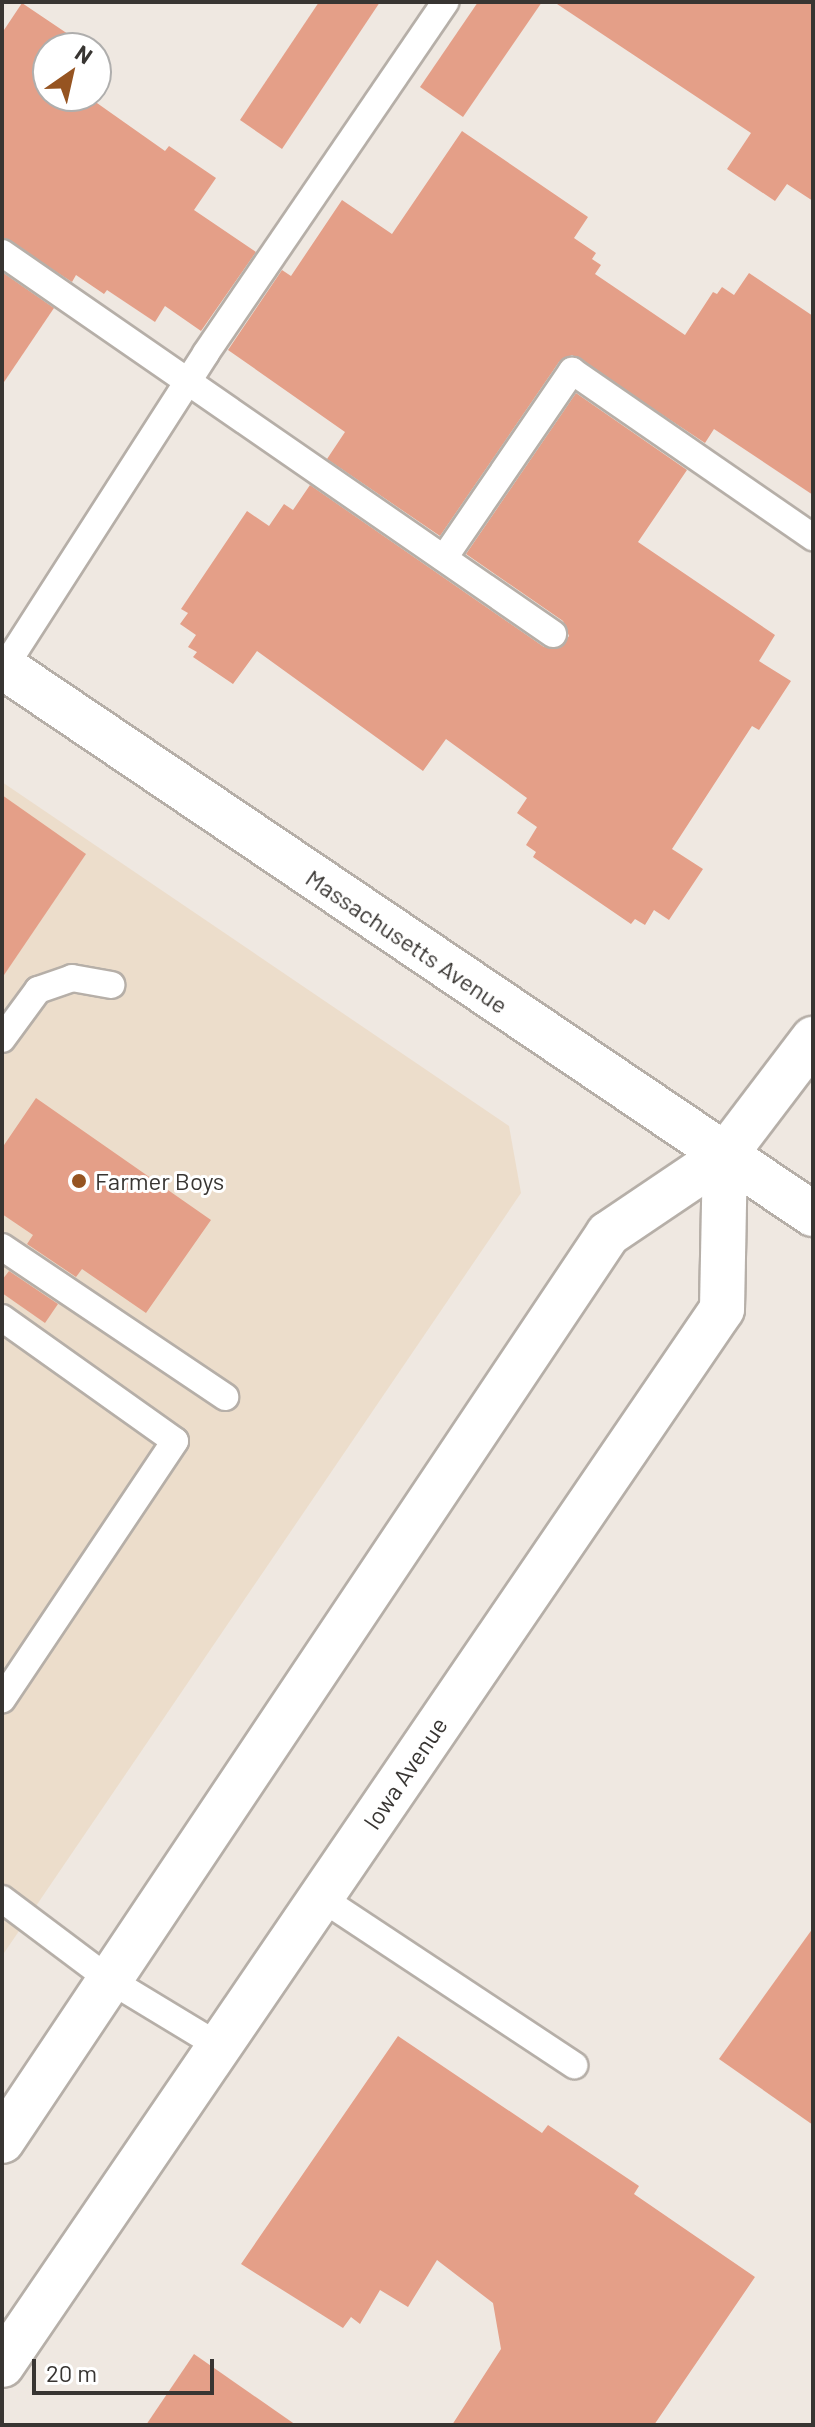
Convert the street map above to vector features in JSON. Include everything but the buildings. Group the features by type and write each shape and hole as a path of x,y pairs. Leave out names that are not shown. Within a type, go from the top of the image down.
{"main road":[{"name":"Massachusetts Avenue","path":"3,667 813,1214"},
{"path":"2,2141 608,1234 725,1155 813,1039"},
{"name":"Iowa Avenue","path":"2,2365 722,1309 725,1155"}],"lane":[{"path":"3,667 188,382 445,2"},
{"path":"2,253 553,634"},
{"path":"444,558 572,371 813,537"},
{"path":"2,1039 38,990 72,978 111,985"},
{"path":"2,1247 225,1397"},
{"path":"2,1318 175,1441 2,1699"},
{"path":"320,1897 574,2065"},
{"path":"2,1899 110,1980 219,2046"}],"shaded area":[{"path":"2,782 509,1126 521,1193 2,1956"}],"place":[{"name":"Farmer Boys","path":"79,1181"}]}
